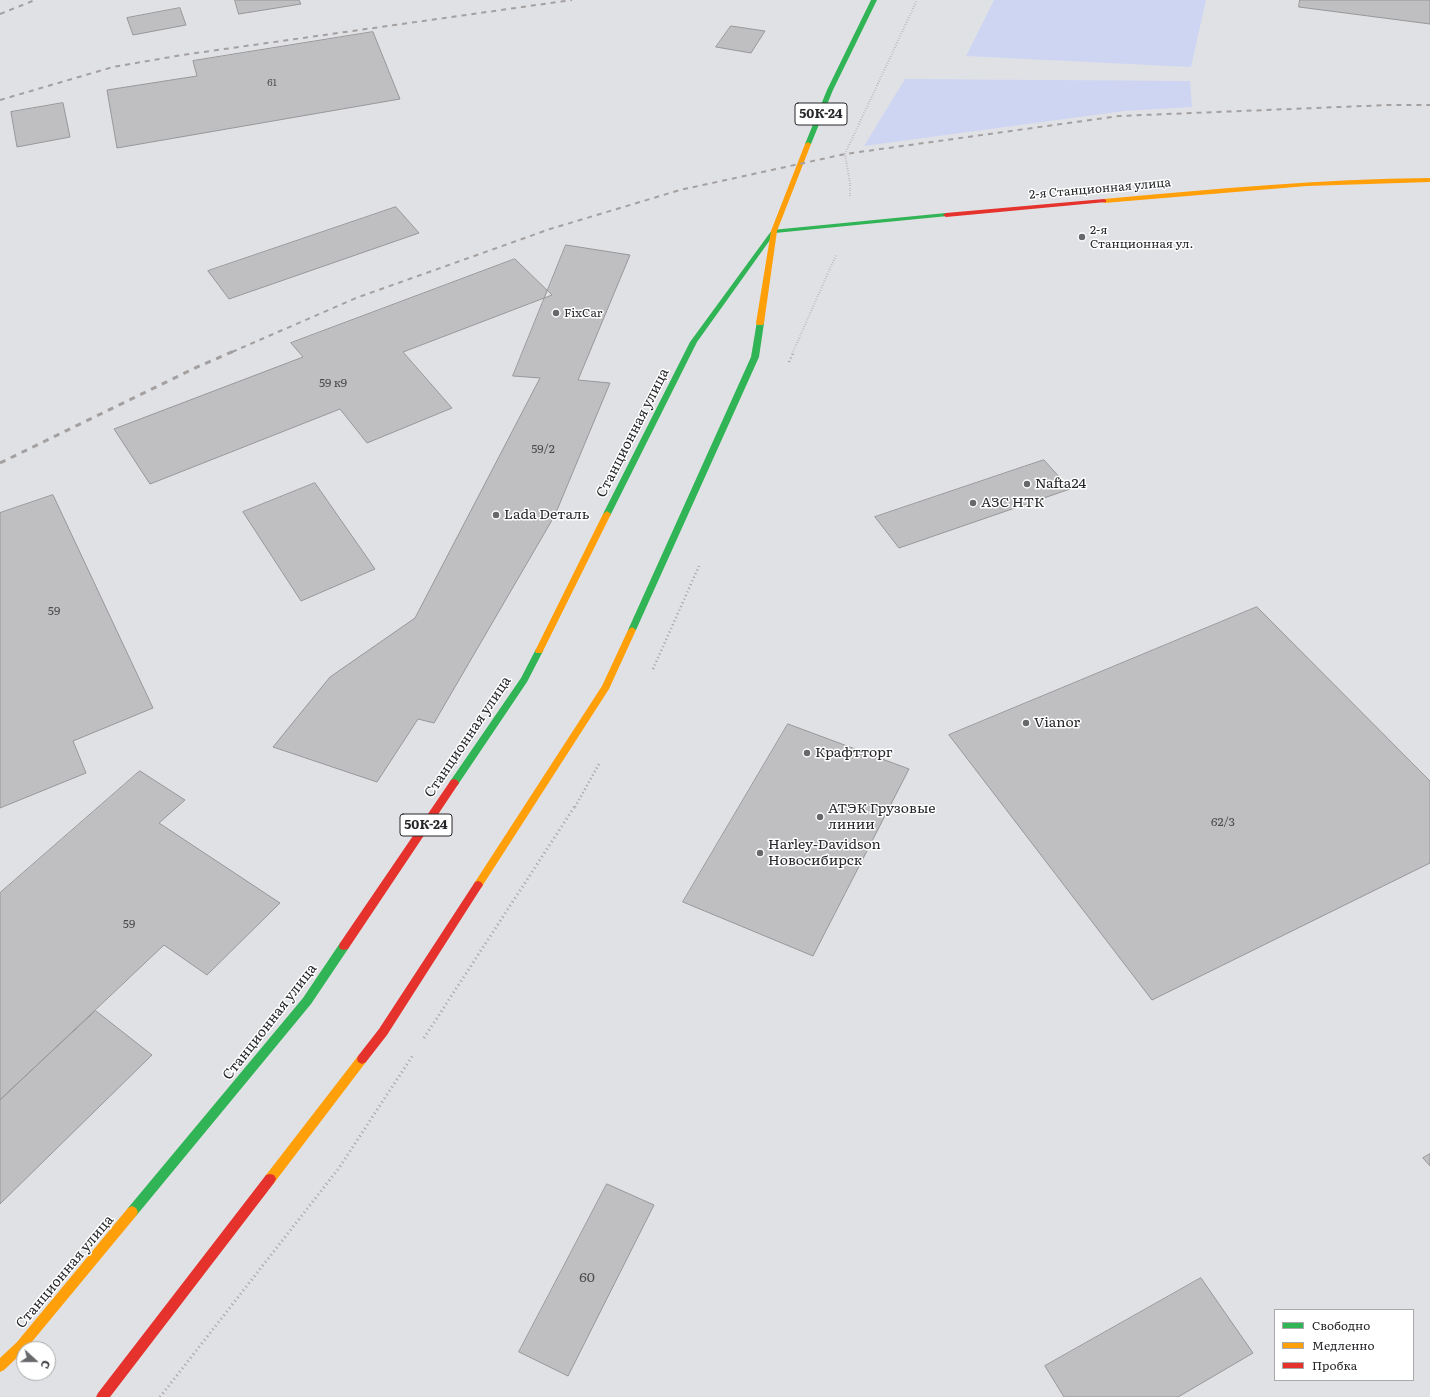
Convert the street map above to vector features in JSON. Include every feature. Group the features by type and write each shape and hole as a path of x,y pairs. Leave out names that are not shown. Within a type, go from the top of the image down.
{"main road":[{"name":"Станционная улица","path":"102,1397 383,1032 606,687 755,357 774,231 830,90 874,0"},
{"name":"2-я Станционная улица","path":"774,231 1217,190 1389,180 1430,180"},
{"name":"Станционная улица","path":"0,1366 21,1346 312,995 524,680 694,342 774,231"}],"path":[{"path":"849,224 850,183 844,154 917,0"}],"shaded area":[{"path":"994,0 1206,0 1191,67 966,56"},
{"path":"905,79 1190,81 1192,107 1124,111 864,146"}],"building":[{"path":"235,0 299,0 301,4 239,14"},
{"path":"1300,0 1430,0 1430,24 1299,7"},
{"path":"180,8 186,25 133,35 127,18"},
{"path":"731,26 765,31 751,53 716,47"},
{"path":"373,32 400,99 117,148 107,90 197,76 193,61"},
{"path":"63,103 70,137 17,147 11,112"},
{"path":"396,207 419,233 229,299 208,271"},
{"path":"566,245 630,255 578,380 610,383 555,515 434,723 418,719 377,782 273,747 330,677 415,618 540,378 513,376"},
{"path":"515,259 552,295 403,352 452,408 367,443 340,409 150,484 114,429 303,357 291,343"},
{"name":"АЗС НТК","path":"1044,460 1070,489 899,548 875,517"},
{"path":"315,483 375,569 301,601 243,512"},
{"path":"53,495 153,708 73,741 86,773 0,808 0,513"},
{"path":"1257,607 1430,781 1430,863 1152,1000 949,735"},
{"path":"788,724 909,769 813,956 683,902"},
{"path":"140,771 185,800 159,823 280,903 207,975 164,945 0,1100 0,893"},
{"path":"96,1011 152,1055 0,1204 0,1100"},
{"path":"1430,1154 1430,1166 1423,1158"},
{"path":"607,1184 654,1205 568,1376 519,1352"},
{"path":"1201,1278 1253,1353 1178,1397 1064,1397 1045,1366"}],"railway":[{"path":"0,14 35,0"},
{"path":"0,100 113,67 182,55 572,0"},
{"path":"232,352 356,298 550,229 680,190 845,154 1119,116 1388,105 1430,105"},
{"path":"0,463 195,368 234,351"}],"traffic: fast":[{"path":"808,144 830,90 874,0"},
{"path":"774,231 946,215"},
{"path":"607,514 694,342 772,233"},
{"path":"632,630 755,357 760,323"},
{"path":"454,783 524,680 539,651"},
{"path":"132,1212 307,1001 344,946"}],"traffic: slow":[{"path":"760,323 774,231 808,144"},
{"path":"1104,201 1307,184 1389,180 1430,180"},
{"path":"539,651 607,514"},
{"path":"478,885 606,687 632,630"},
{"path":"270,1179 362,1059"},
{"path":"0,1366 21,1346 132,1212"}],"traffic: jam":[{"path":"946,215 1104,201"},
{"path":"344,946 454,783"},
{"path":"362,1059 383,1032 478,885"},
{"path":"102,1397 270,1179"}],"place":[{"name":"2-я Станционная ул.","path":"1082,237"},
{"name":"FixCar","path":"556,313"},
{"name":"Nafta24","path":"1027,484"},
{"name":"АЗС НТК","path":"973,503"},
{"name":"Lada Dеталь","path":"496,515"},
{"name":"Vianor","path":"1026,723"},
{"name":"Крафтторг","path":"807,753"},
{"name":"АТЭК Грузовые линии","path":"820,817"},
{"name":"Harley-Davidson Новосибирск","path":"760,853"}]}
